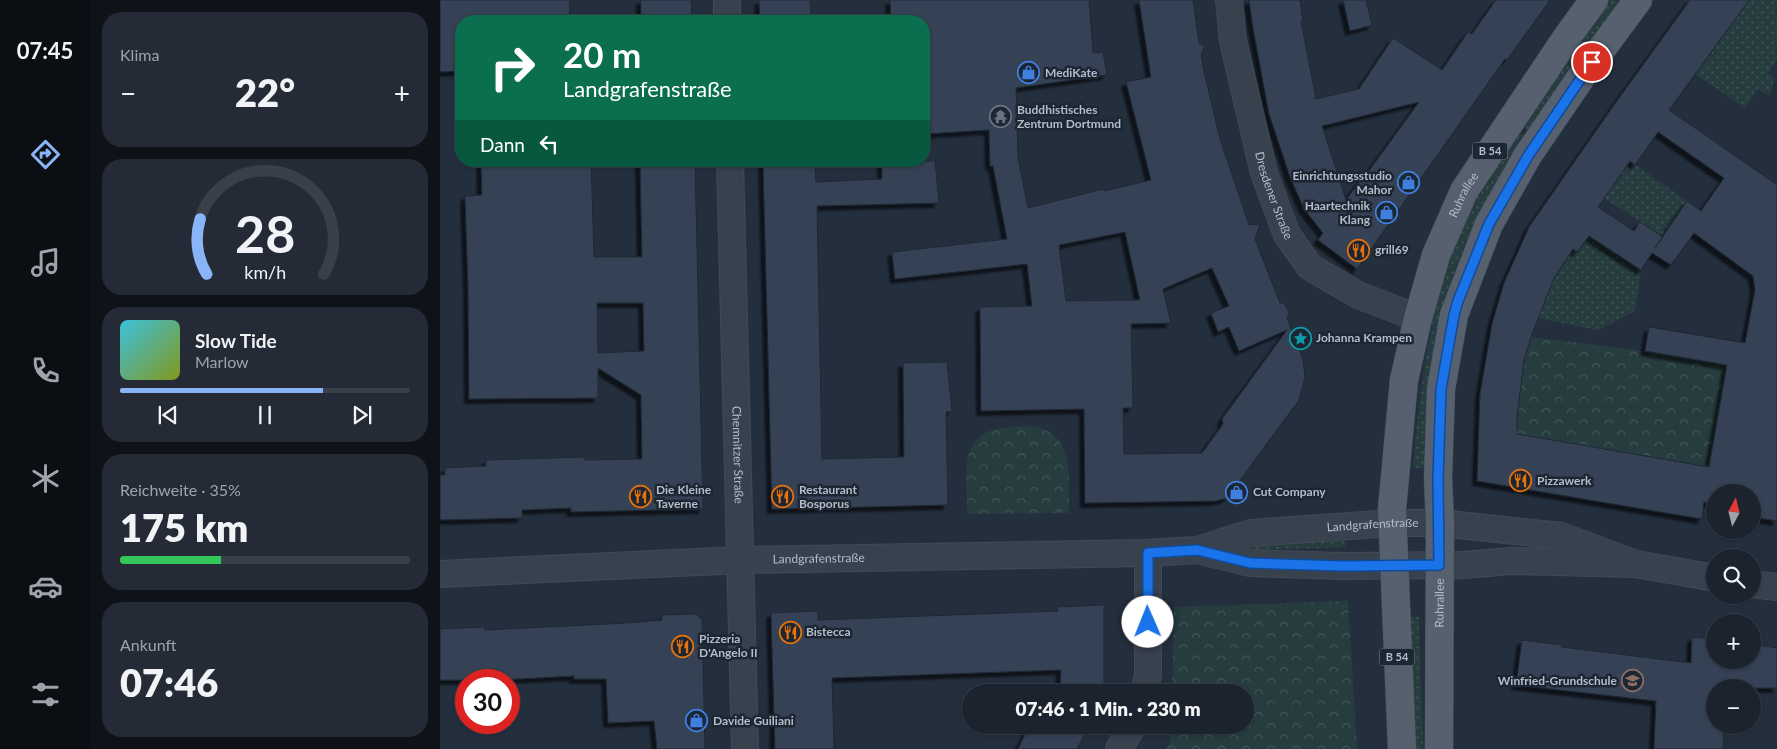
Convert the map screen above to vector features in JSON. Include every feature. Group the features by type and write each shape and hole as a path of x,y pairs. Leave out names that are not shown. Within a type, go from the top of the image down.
{"main road":[{"name":"Ruhrallee","path":"1402,749 1392,523 1404,380 1418,318 1436,255 1464,191 1567,37 1594,0"},
{"name":"Ruhrallee","path":"1439,749 1440,523 1438,478 1441,389 1454,315 1489,224 1528,156 1584,73 1638,0"}],"street":[{"path":"727,0 727,15"},
{"name":"Dresdener Straße","path":"1229,0 1233,41 1264,172 1287,235 1310,267 1358,295 1418,318"},
{"name":"Chemnitzer Straße","path":"730,167 745,749"},
{"name":"Landgrafenstraße","path":"440,574 741,560 1148,553 1197,550 1251,532 1392,523 1440,523 1561,536 1636,564"},
{"name":"Landgrafenstraße","path":"1197,550 1250,563 1330,566 1439,565 1511,561 1636,564 1706,576"},
{"path":"1146,684 1148,553"},
{"path":"1761,585 1777,587"},
{"path":"1120,749 1128,734"}],"green space":[{"path":"1607,0 1622,0 1530,131 1520,125"},
{"path":"1749,0 1777,0 1777,60 1768,73 1774,78 1770,96 1758,89 1745,108 1695,74"},
{"path":"1516,131 1526,136 1489,196 1468,237 1454,273 1440,323 1426,468 1413,468 1425,360 1444,266 1470,208"},
{"path":"1630,161 1687,201 1663,237 1604,198"},
{"path":"1583,233 1641,270 1635,311 1598,330 1538,318 1561,262 1564,263 1573,249 1577,252 1586,239"},
{"path":"1531,337 1645,351 1727,365 1709,467 1543,439 1517,442 1521,389"},
{"path":"1028,426 1039,428 1051,433 1059,441 1068,463 1069,513 967,514 966,470 972,446 980,437 991,431 1008,427"},
{"path":"1345,541 1347,543 1345,547 1254,550 1251,547 1252,543 1255,542"},
{"path":"1348,601 1357,749 1166,749 1170,742 1170,734 1254,734 1254,684 1172,684 1174,607"},
{"path":"1407,617 1419,617 1423,749 1414,749"}],"building":[{"path":"440,0 570,0 569,15 455,15 455,71 440,72"},
{"path":"641,0 691,0 692,15 641,15"},
{"path":"759,0 810,0 811,15 760,15"},
{"path":"890,0 1089,0 1093,53 1103,52 1107,75 1016,88 1018,158 1028,208 1103,189 1104,191 1151,180 1126,82 1151,77 1139,0 1193,0 1199,43 1205,46 1201,55 1220,139 1249,225 1260,224 1255,239 1280,303 1284,303 1289,313 1287,318 1303,360 1305,377 1299,400 1227,498 1216,501 1085,503 1084,409 981,411 980,307 1032,306 1027,264 895,279 892,252 1007,239 993,166 990,166 989,130 930,134 930,15 891,15","holes":["1125,232 1140,300 1066,301 1059,245","1212,268 1229,306 1211,313 1218,332 1229,327 1239,351 1287,330 1222,419 1223,424 1202,453 1124,454 1123,408 1133,408 1131,324 1171,323 1163,289"]},
{"path":"1249,0 1300,0 1303,21 1301,21 1316,99 1359,89 1393,38 1442,70 1468,32 1472,34 1496,0 1550,0 1507,60 1505,59 1357,269 1318,240 1323,233 1304,209 1290,177 1269,114","holes":["1419,102 1346,200 1322,126"]},
{"path":"1343,0 1366,0 1372,25 1350,31"},
{"path":"1690,0 1749,0 1669,110 1777,185 1777,521 1761,518 1761,484 1706,484 1706,502 1704,502 1702,519 1477,481 1480,394 1492,324 1504,283 1529,227","holes":["1658,132 1724,178 1701,211 1687,201 1663,237 1640,222 1634,231 1598,207 1630,161 1635,165","1694,233 1753,276 1755,290 1745,343 1649,327 1645,351 1727,365 1709,467 1517,434 1517,416 1524,360 1531,337 1554,278 1573,249 1577,252 1589,236 1641,270 1652,253 1671,265"]},
{"path":"930,161 935,161 939,203 817,206 822,459 904,457 903,363 947,362 952,411 946,412 948,505 772,509 763,167 815,167 816,182 882,179 882,167 930,167"},
{"path":"481,167 591,167 594,257 642,257 640,167 695,167 703,509 571,512 571,508 522,510 522,518 440,520 440,475 445,475 445,468 486,466 486,460 585,457 585,460 642,459 641,395 598,368 598,398 469,399 465,196 482,195","holes":["597,303 643,303 644,351 598,353"]},
{"path":"1104,605 1104,684 1060,684 1061,670 832,678 834,749 775,749 771,613 818,611 818,620 1058,611 1057,607"},
{"path":"696,614 702,620 705,749 657,749 654,721 608,723 606,679 574,679 574,676 520,679 520,669 455,669 455,680 440,680 440,629 484,627 485,630 628,623 662,620 662,615"},
{"path":"1692,637 1706,638 1706,669 1761,669 1761,645 1777,648 1777,688 1761,688 1761,679 1706,679 1706,734 1724,734 1723,749 1654,749 1656,701 1516,685 1522,640 1562,645 1561,647 1691,663"},
{"path":"1026,734 1084,734 1077,749 1018,749"}],"place":[{"name":"MediKate","path":"1029,73"},
{"name":"Buddhistisches Zentrum Dortmund","path":"1001,117"},
{"name":"Einrichtungsstudio Mahor","path":"1408,183"},
{"name":"Haartechnik Klang","path":"1386,213"},
{"name":"grill69","path":"1359,250"},
{"name":"Johanna Krampen","path":"1300,338"},
{"name":"Pizzawerk","path":"1521,481"},
{"name":"Cut Company","path":"1237,492"},
{"name":"Die Kleine Taverne","path":"640,497"},
{"name":"Restaurant Bosporus","path":"783,497"},
{"name":"Bistecca","path":"790,632"},
{"name":"Pizzeria D'Angelo II","path":"683,646"},
{"name":"Winfried-Grundschule","path":"1633,681"},
{"name":"Davide Guiliani","path":"697,721"}],"route":[{"path":"1148,622 1148,553 1197,550 1250,563 1343,566 1439,565 1438,478 1441,389 1458,301 1489,224 1528,156 1592,62"}]}
